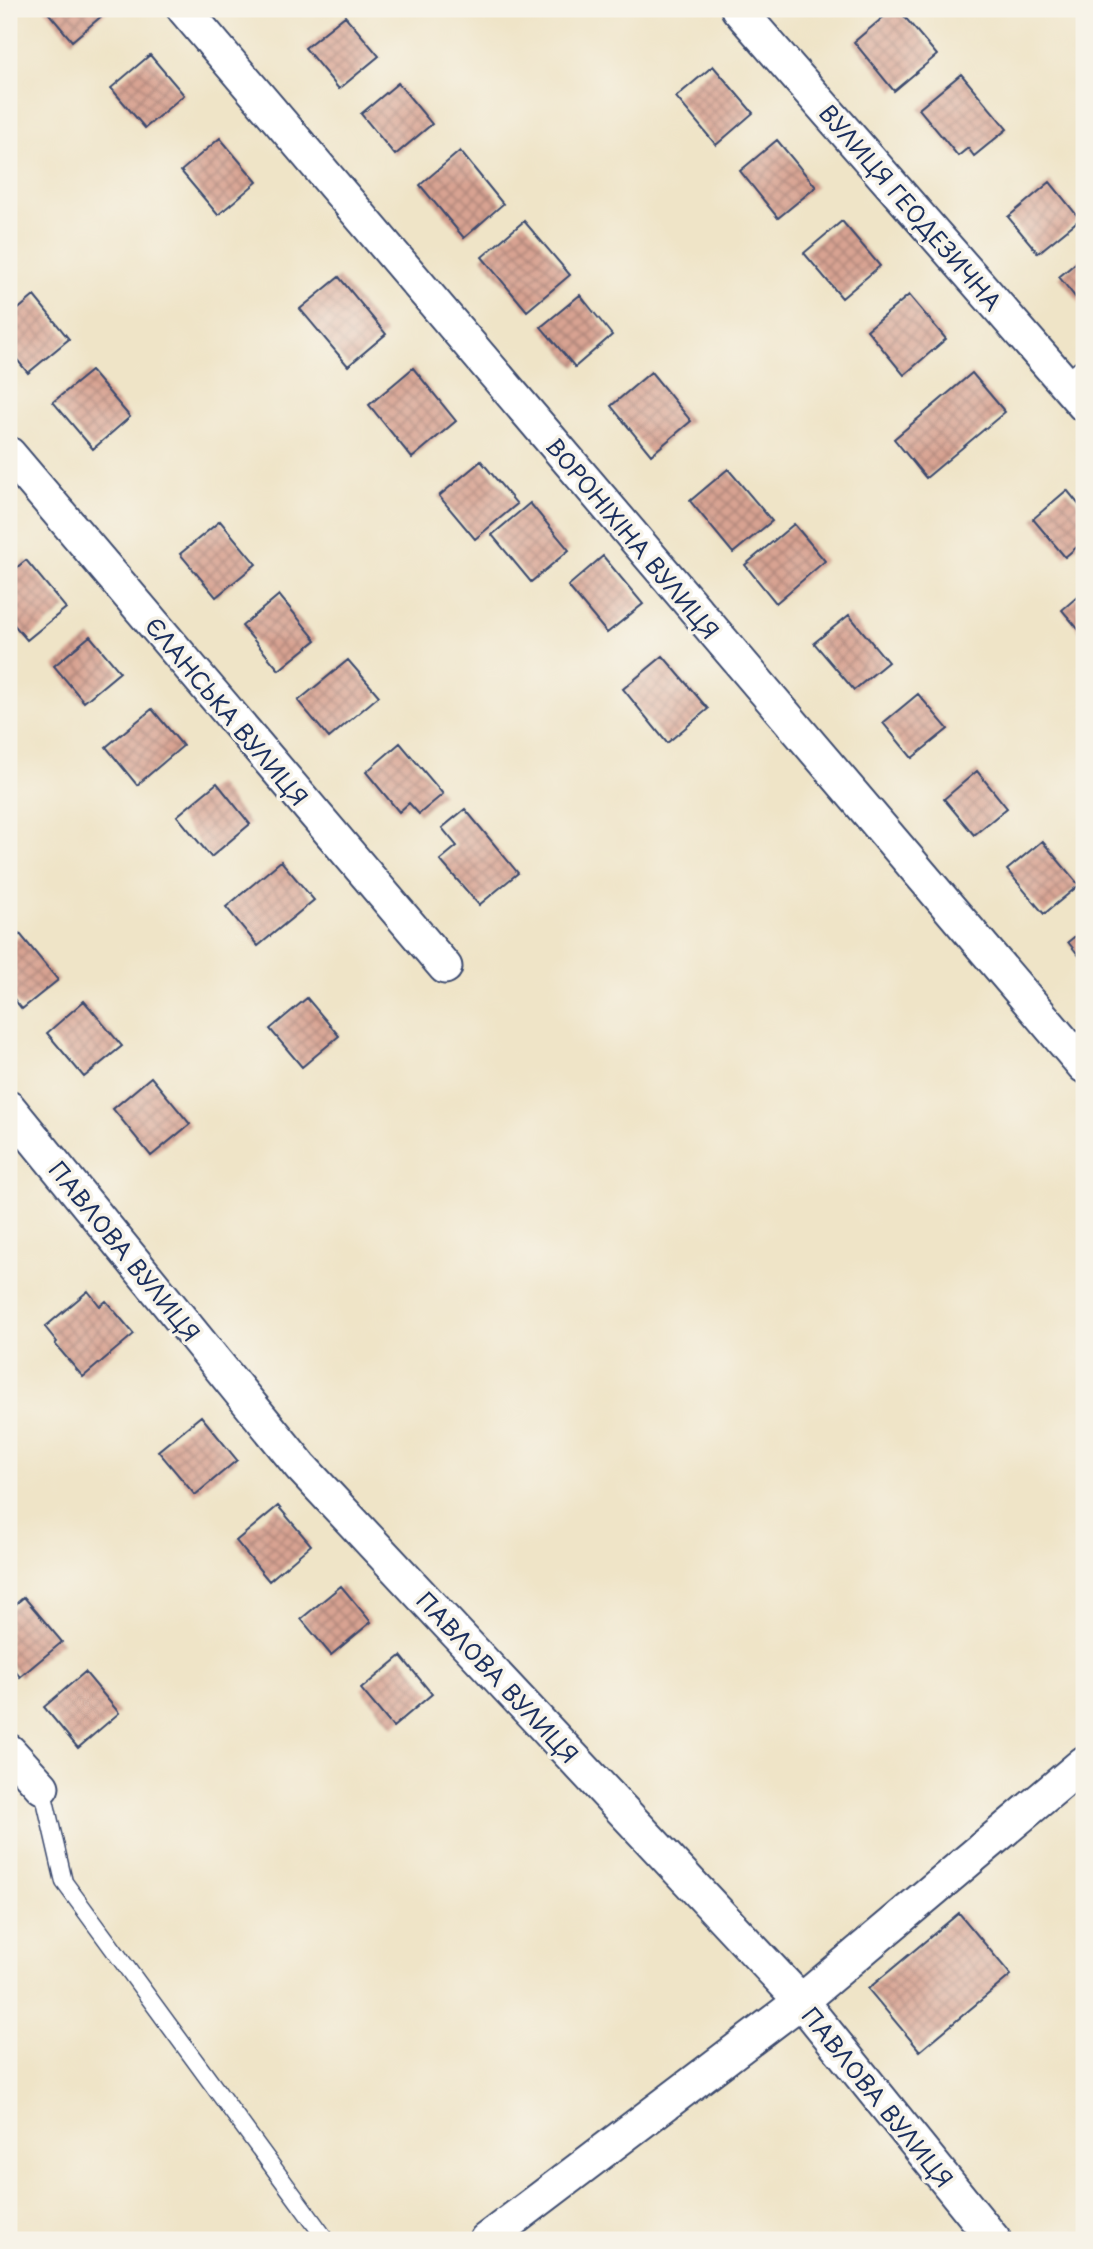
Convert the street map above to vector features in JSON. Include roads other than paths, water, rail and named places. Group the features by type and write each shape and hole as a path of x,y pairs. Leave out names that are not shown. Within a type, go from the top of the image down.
{"street":[{"name":"ВОРОНІХІНА ВУЛИЦЯ","path":"184,9 1084,1066"},
{"name":"ВУЛИЦЯ ГЕОДЕЗИЧНА","path":"738,9 1078,384"},
{"name":"ЄЛАНСЬКА ВУЛИЦЯ","path":"9,454 445,967"},
{"name":"ПАВЛОВА ВУЛИЦЯ","path":"9,1108 301,1467 801,2001 994,2240"},
{"path":"9,1751 42,1787"},
{"path":"486,2240 801,2001 1084,1763"}],"lane":[{"path":"42,1787 64,1882 324,2240"}]}
